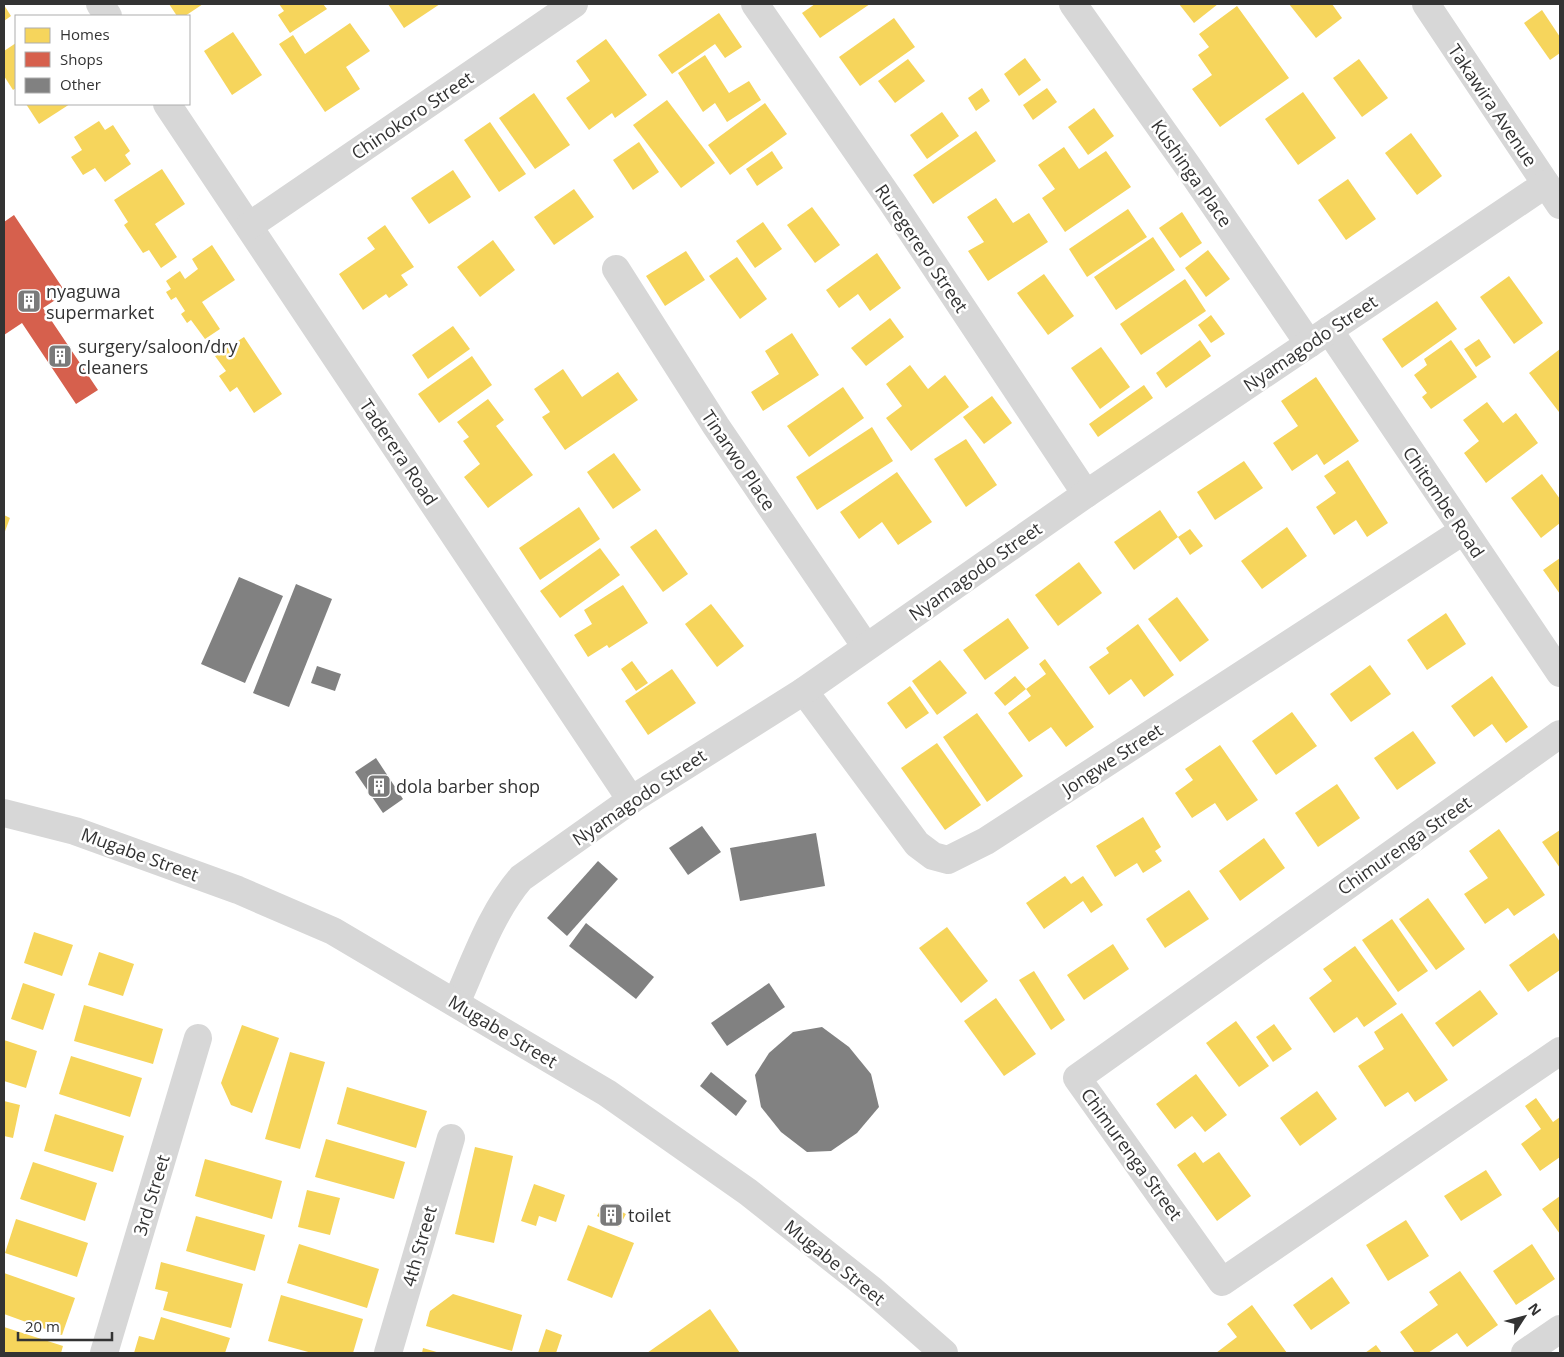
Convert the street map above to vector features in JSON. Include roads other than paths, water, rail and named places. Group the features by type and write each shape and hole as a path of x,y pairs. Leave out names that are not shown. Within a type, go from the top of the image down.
{"street":[{"path":"100,4 107,15"},
{"name":"Chinokoro Street","path":"249,226 574,4"},
{"name":"Ruregerero Street","path":"755,4 892,202 1086,494"},
{"name":"Kushinga Place","path":"1072,4 1189,168 1319,337"},
{"name":"Takawira Avenue","path":"1426,4 1553,195"},
{"name":"Taderera Road","path":"168,105 631,800"},
{"name":"Nyamagodo Street","path":"456,1003 508,892 521,878 631,800 804,691 1086,494 1319,337 1553,195"},
{"name":"Tinarwo Place","path":"616,269 716,426 866,647"},
{"name":"Chitombe Road","path":"1319,337 1463,531 1560,673"},
{"name":"Jongwe Street","path":"804,691 917,844 933,856 948,860 986,841 1463,531"},
{"name":"Chimurenga Street","path":"1560,734 1077,1078 1222,1282 1560,1051"},
{"name":"Mugabe Street","path":"4,813 75,831 238,890 333,931 607,1093 748,1192 872,1290 944,1353"},
{"name":"3rd Street","path":"104,1353 198,1038"},
{"name":"4th Street","path":"388,1353 450,1138"},
{"path":"1525,1353 1560,1330"}],"place":[{"name":"nyaguwa supermarket","path":"29,301"},
{"name":"surgery/saloon/dry cleaners","path":"60,356"},
{"name":"dola barber shop","path":"379,786"},
{"name":"toilet","path":"611,1215"}]}
